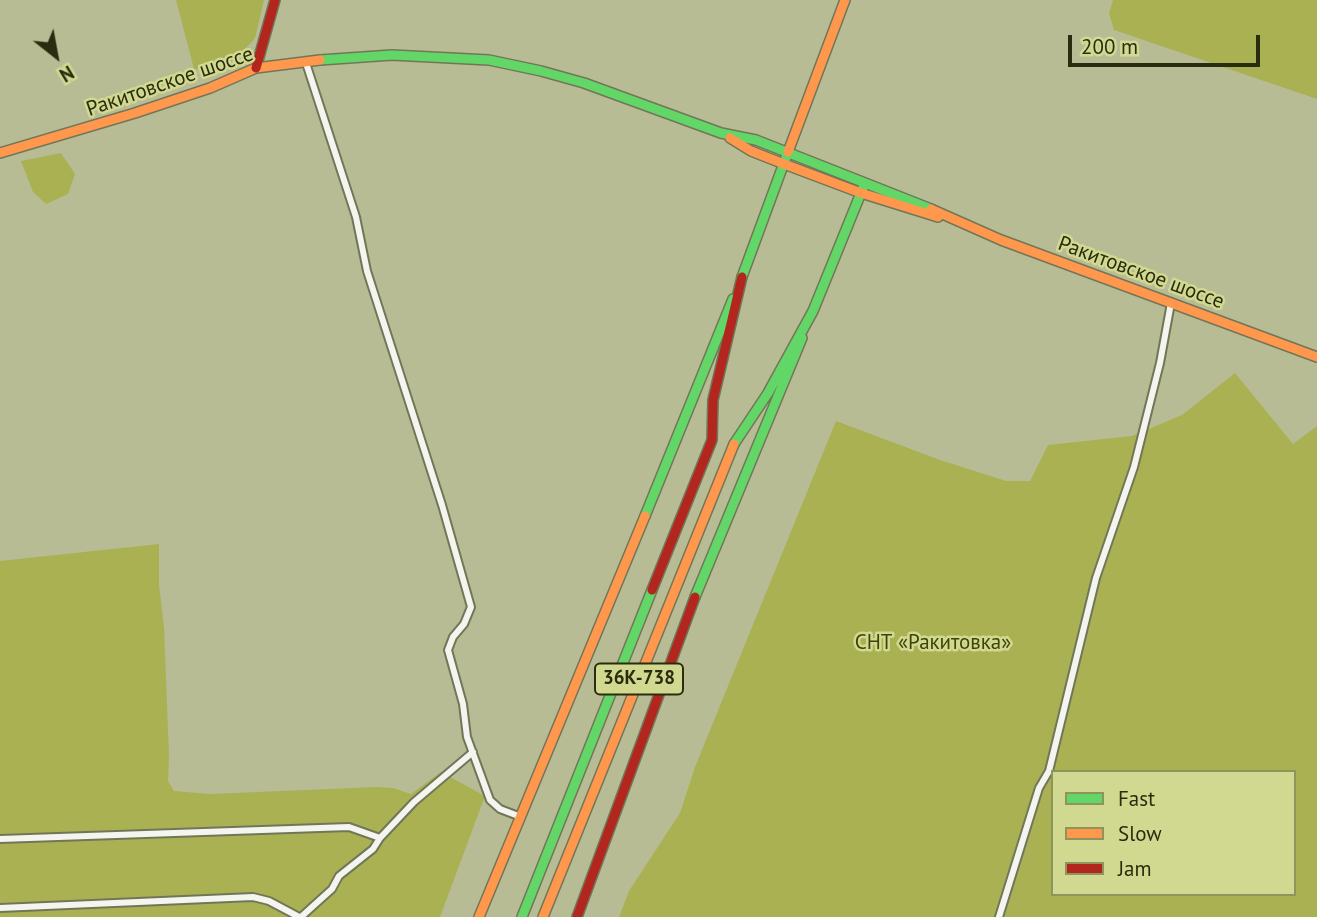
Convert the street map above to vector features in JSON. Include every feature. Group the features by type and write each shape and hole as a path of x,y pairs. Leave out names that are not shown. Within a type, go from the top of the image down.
{"main road":[{"path":"256,68 275,0"},
{"path":"784,164 845,0"},
{"name":"Ракитовское шоссе","path":"0,153 135,113 209,88 256,68 392,55 489,60 584,83 720,133 784,164 922,214 954,221"},
{"name":"Ракитовское шоссе","path":"720,133 756,140 788,152 921,205 954,221 1317,357"},
{"name":"36К-738","path":"522,917 712,440 713,400 741,281 784,164"},
{"name":"36К-738","path":"543,917 736,440 768,393 813,311 865,183"},
{"path":"479,917 741,281"},
{"path":"578,917 696,594 813,311"}],"street":[{"path":"306,63 356,217 367,271 442,505 471,607 448,650 463,704 467,737 490,800 500,810 521,817"},
{"path":"999,917 1040,788 1049,771 1096,578 1134,467 1160,363 1171,303"},
{"path":"0,908 253,897 269,901 300,917 332,890 339,876 373,849 414,802 473,752"},
{"path":"0,839 349,827 380,838"}],"green space":[{"path":"176,0 264,0 255,38 235,60 194,69"},
{"path":"1113,0 1317,0 1317,99 1114,30 1109,13"},
{"path":"61,153 75,174 68,194 46,204 33,192 21,161"},
{"name":"СНТ «Ракитовка»","path":"1235,373 1293,444 1317,426 1317,917 619,917 629,891 680,813 695,767 836,421 940,460 1006,481 1030,481 1048,445 1132,436 1182,415"},
{"path":"159,544 168,781 174,791 210,794 376,787 393,788 411,794 441,772 485,796 440,917 0,917 0,561"}],"traffic: fast":[{"path":"320,60 392,55 489,60 541,71 584,83 721,133 756,140 931,209"},
{"path":"742,277 788,152"},
{"path":"734,444 768,393 813,311 865,183"},
{"path":"645,516 733,299"},
{"path":"695,597 802,338"},
{"path":"522,917 652,590"}],"traffic: slow":[{"path":"788,152 845,0"},
{"path":"0,153 135,113 210,88 256,68 320,60"},
{"path":"730,138 751,151 784,164 861,193 938,217"},
{"path":"931,209 1001,240 1317,357"},
{"path":"543,917 734,444"},
{"path":"479,917 645,516"}],"traffic: jam":[{"path":"256,68 275,0"},
{"path":"652,590 712,440 713,400 742,277"},
{"path":"577,917 695,597"}]}
